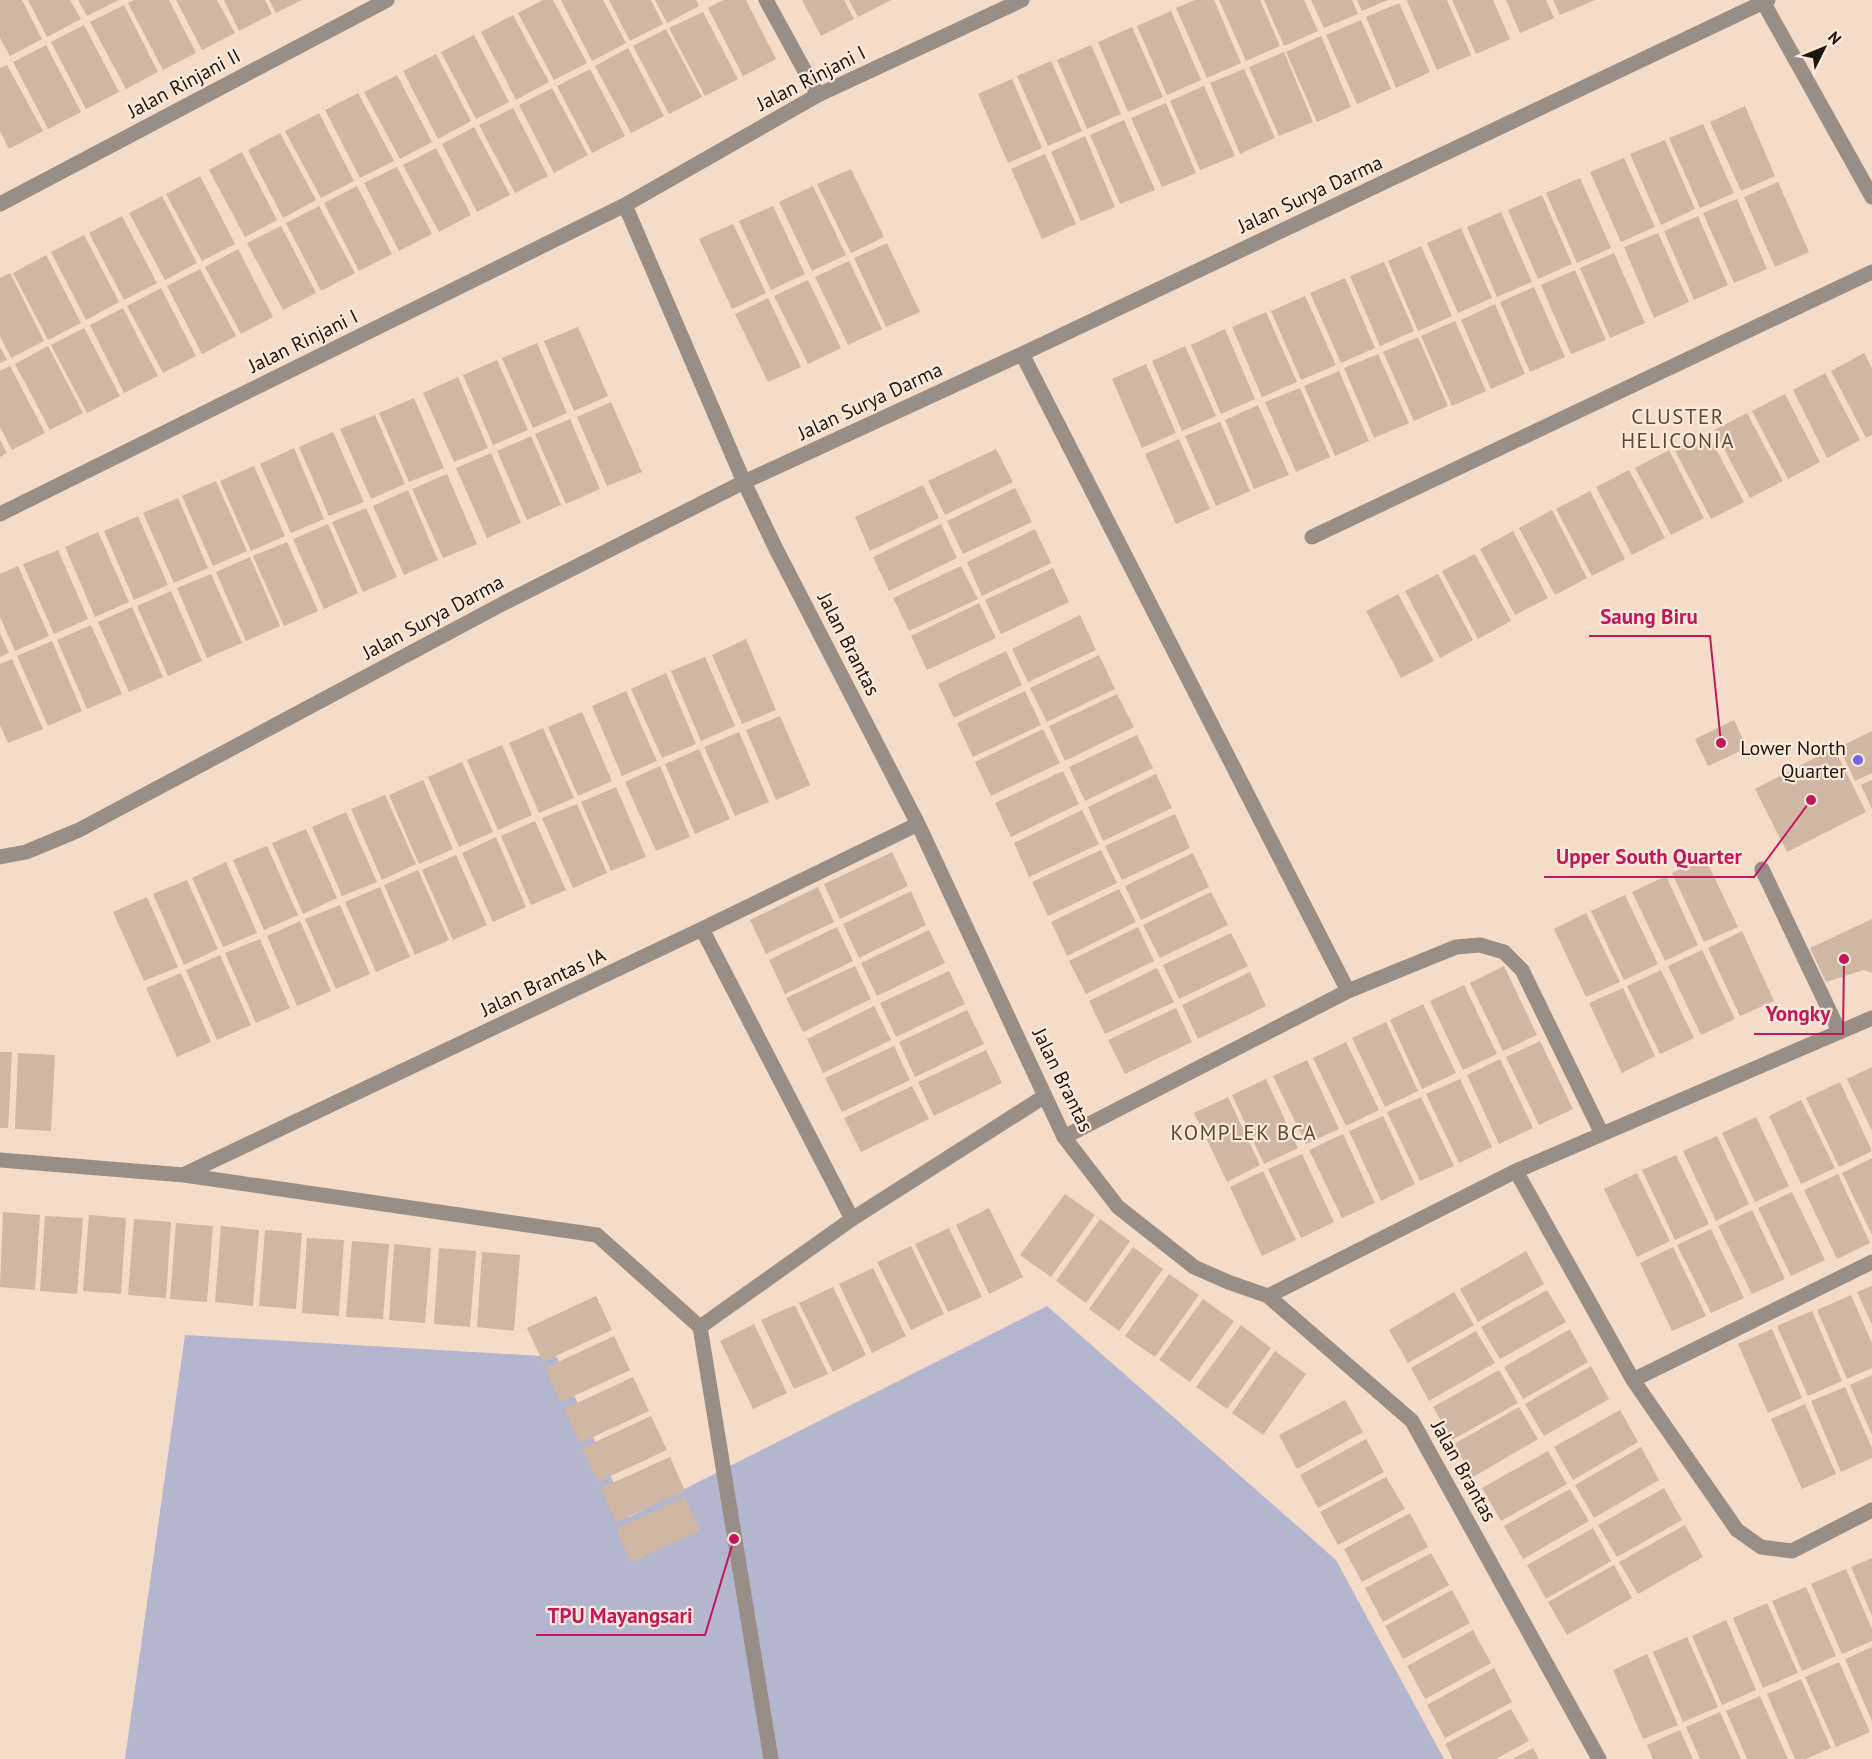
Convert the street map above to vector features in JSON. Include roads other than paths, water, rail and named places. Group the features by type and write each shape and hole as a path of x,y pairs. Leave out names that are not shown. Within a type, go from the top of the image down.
{"street":[{"name":"Jalan Rinjani II","path":"0,203 387,0"},
{"path":"766,0 818,95"},
{"name":"Jalan Rinjani I","path":"0,514 625,205 818,95 1022,0"},
{"path":"1764,1 1872,197"},
{"name":"Jalan Surya Darma","path":"0,857 26,852 79,830 504,603 744,482 1022,354 1764,1"},
{"path":"625,205 744,482"},
{"path":"1312,537 1872,273"},
{"path":"1022,354 1348,991"},
{"name":"Jalan Brantas","path":"744,482 780,557 918,824 1064,1137 1118,1206 1194,1267 1268,1296 1412,1421 1599,1759"},
{"name":"Jalan Brantas IA","path":"184,1175 702,930 918,824"},
{"path":"1762,869 1839,1031"},
{"path":"702,930 852,1219"},
{"path":"1064,1137 1348,991 1456,947 1480,945 1504,952 1522,970 1602,1134"},
{"path":"1268,1296 1516,1171 1872,1018"},
{"path":"700,1326 852,1219 1045,1096"},
{"path":"0,1160 184,1175 597,1235 700,1326 771,1759"},
{"path":"1516,1171 1634,1380 1737,1530 1761,1547 1791,1551 1872,1510"},
{"path":"1634,1380 1872,1262"}],"place":[{"name":"Saung Biru","path":"1721,743"},
{"name":"Lower North Quarter","path":"1858,760"},
{"name":"Upper South Quarter","path":"1811,800"},
{"name":"Yongky","path":"1844,959"},
{"name":"TPU Mayangsari","path":"734,1539"}],"district":[{"name":"CLUSTER HELICONIA","path":"1678,429"},
{"name":"KOMPLEK BCA","path":"1244,1133"}]}
